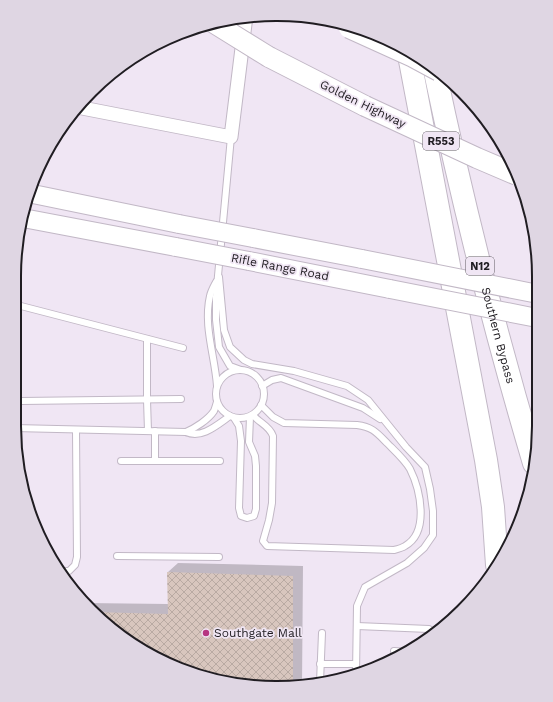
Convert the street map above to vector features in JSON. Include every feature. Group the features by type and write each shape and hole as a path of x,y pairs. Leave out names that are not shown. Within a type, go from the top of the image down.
{"highway":[{"path":"415,62 486,460 493,507 496,556"},
{"name":"Southern Bypass","path":"436,77 480,264 531,450"}],"main road":[{"name":"Golden Highway","path":"221,27 269,57 365,106 510,172"},
{"name":"Rifle Range Road","path":"35,194 532,293"},
{"name":"Rifle Range Road","path":"28,219 532,317"}],"street":[{"path":"84,108 231,136 245,23"}],"lane":[{"path":"231,136 216,297 216,320 219,348 230,366 255,376"},
{"path":"219,277 224,330 230,347 244,360 252,364 294,371 347,386 368,400 406,447 425,467 433,511 433,535 424,548 407,563 365,587 357,606 356,668"},
{"path":"219,277 210,295 208,320 210,340 216,368 216,394 217,402 221,409 232,417 239,426 241,441 239,508 241,516 247,518 254,516 256,509 255,456 249,442 251,416"},
{"path":"21,306 182,348"},
{"path":"147,339 147,400 155,461"},
{"path":"21,428 186,432 191,434 200,434 232,417 242,418 251,416 261,405 264,397 262,386 255,376 252,364"},
{"path":"217,387 226,374 241,370"},
{"path":"262,386 272,380 281,378 363,408 385,422"},
{"path":"21,401 181,399"},
{"path":"186,432 195,428 209,416 214,411 217,402"},
{"path":"251,416 271,430 273,436 272,503 263,541 267,546 394,550 406,545 416,534 421,521 417,486 409,468 376,432 367,426 358,425 284,424 273,417 261,405"},
{"path":"67,571 75,565 76,557 76,430"},
{"path":"121,461 220,460"},
{"path":"117,556 219,557"},
{"path":"357,626 430,630"},
{"path":"320,677 322,633"},
{"path":"320,664 356,664"}],"building":[{"name":"Southgate Mall","path":"167,572 293,576 293,680 276,681 243,679 210,672 179,662 163,655 135,638 102,612 168,614"}],"place":[{"name":"Southgate Mall","path":"206,633"}]}
